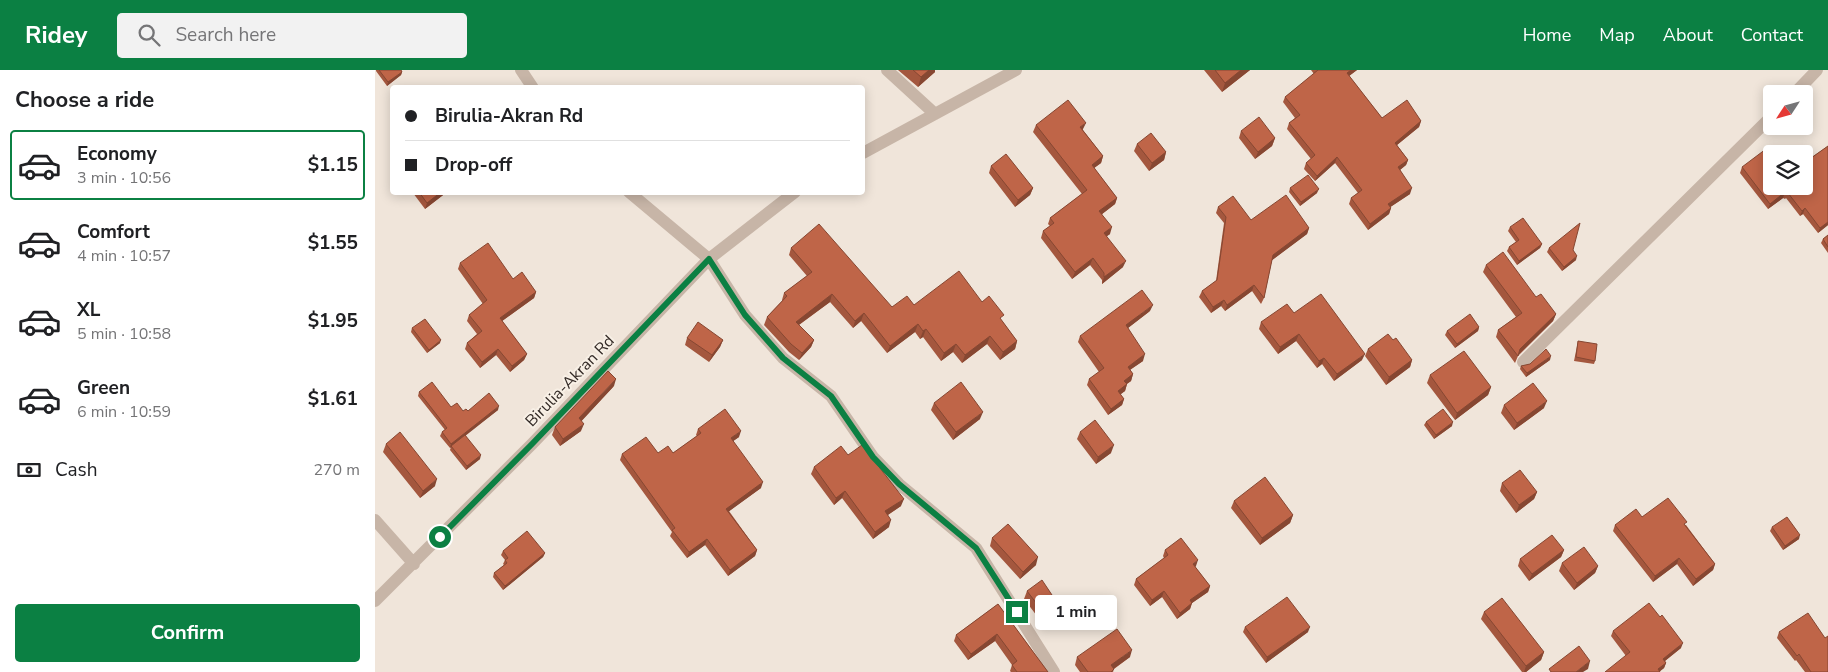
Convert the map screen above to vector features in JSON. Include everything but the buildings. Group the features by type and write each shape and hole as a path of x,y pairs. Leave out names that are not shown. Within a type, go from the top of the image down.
{"street":[{"path":"521,70 531,85"},
{"path":"887,70 935,114"},
{"path":"865,152 1016,70"},
{"path":"1803,85 1817,70"},
{"path":"1523,362 1763,125"},
{"path":"633,195 709,259 745,315 783,358 831,396 873,457 899,484 976,548 1054,672"},
{"name":"Birulia-Akran Rd","path":"375,601 532,444 709,259 791,195"},
{"path":"375,520 414,564"}],"route":[{"path":"440,537 709,259 745,315 783,358 831,396 873,457 899,484 976,548 1017,612"}]}
